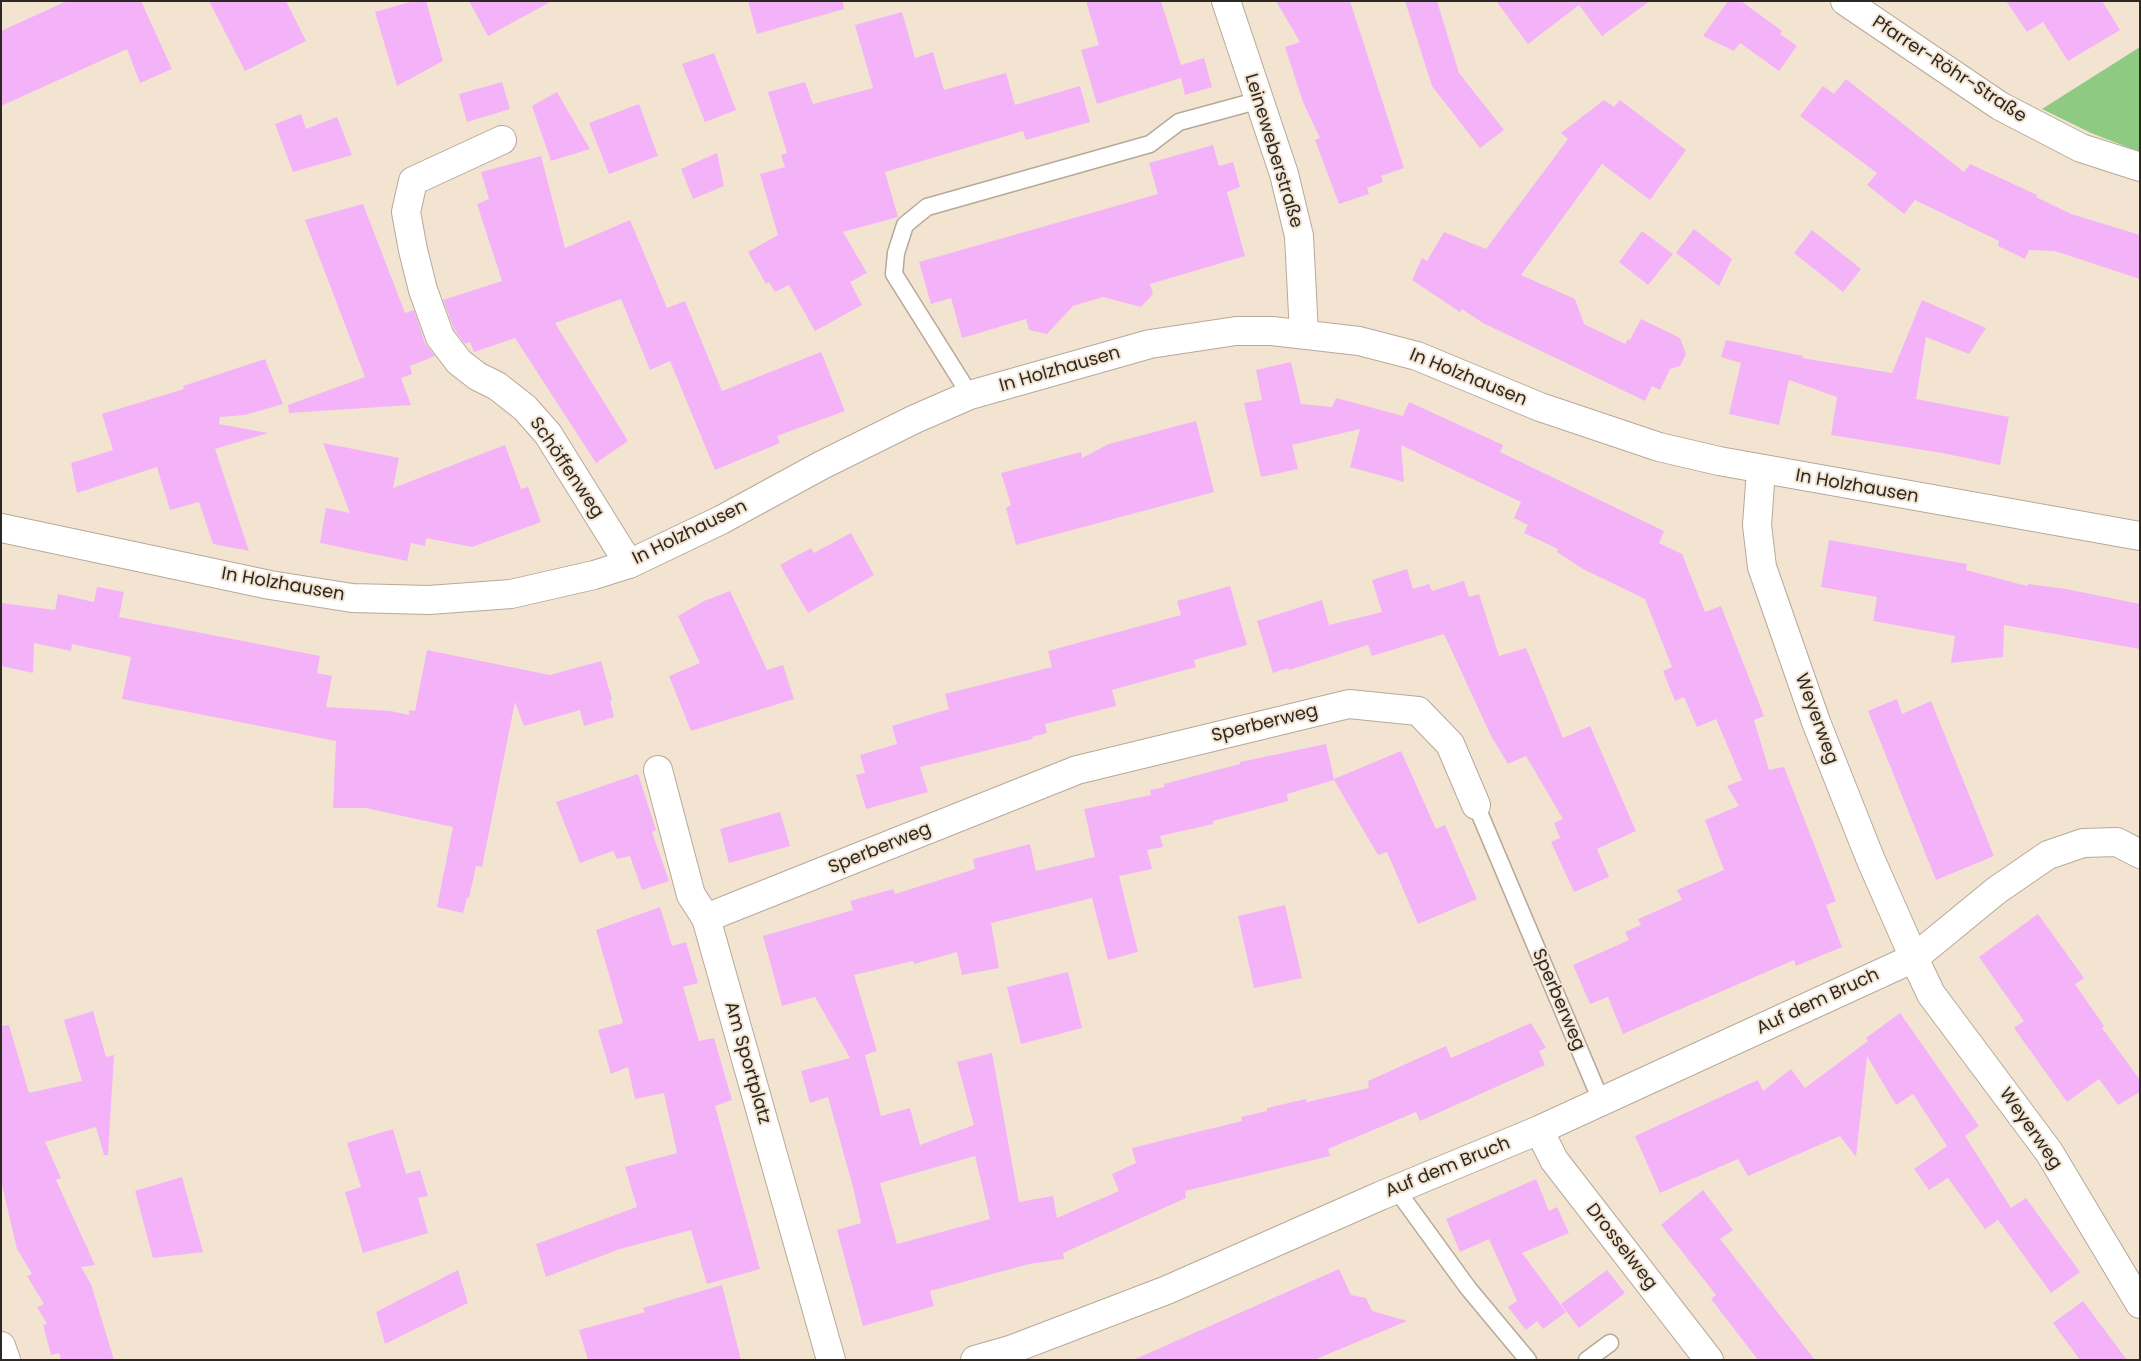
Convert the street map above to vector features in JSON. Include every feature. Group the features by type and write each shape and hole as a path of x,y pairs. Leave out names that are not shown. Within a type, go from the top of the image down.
{"street":[{"name":"Leineweberstraße","path":"1226,1 1284,174 1299,236 1304,334"},
{"name":"Pfarrer-Röhr-Straße","path":"1845,1 2000,106 2081,148 2140,167"},
{"name":"Schöffenweg","path":"502,140 413,181 406,212 423,290 440,337 459,362 478,376 497,386 525,408 548,434 629,564"},
{"name":"In Holzhausen","path":"1,528 270,585 352,598 429,600 511,594 594,576 629,564 720,520 822,465 914,419 970,395 1150,344 1192,336 1236,331 1304,334 1359,341 1417,356 1540,407 1594,426 1660,447 1761,470 2140,536"},
{"name":"Weyerweg","path":"1761,470 1757,525 1762,567 1816,722 1870,858 1914,958 1931,994 2048,1152 2140,1304"},
{"name":"Sperberweg","path":"706,918 1077,770 1349,704 1418,710 1450,744 1476,805"},
{"name":"Am Sportplatz","path":"658,770 690,895 706,918 831,1360"},
{"path":"1914,958 1998,890 2048,855 2083,842 2117,842 2140,854"},
{"name":"Auf dem Bruch","path":"975,1360 1010,1350 1166,1290 1396,1189 1602,1103 1914,958"},
{"name":"Drosselweg","path":"1539,1130 1554,1160 1709,1360"},
{"path":"1,1346 6,1360"}],"lane":[{"path":"970,395 894,274 896,253 905,225 927,207 1150,144 1179,122 1260,100"},
{"name":"Sperberweg","path":"1476,805 1602,1103"},
{"path":"1396,1189 1468,1288 1528,1360"},
{"path":"1588,1360 1610,1343"}],"green space":[{"path":"2140,47 2140,152 2091,133 2042,109"}],"building":[{"path":"67,1 141,1 172,69 140,83 127,49 1,106 1,31"},
{"path":"209,1 286,1 306,41 245,71"},
{"path":"413,1 426,1 443,61 397,86 375,12"},
{"path":"469,1 552,1 488,36"},
{"path":"748,1 843,1 844,9 757,34"},
{"path":"1086,1 1161,1 1181,65 1204,58 1212,87 1185,95 1181,78 1097,104 1081,50 1099,45"},
{"path":"1276,1 1350,1 1404,168 1381,176 1383,182 1367,188 1369,194 1339,204 1315,140 1320,138 1303,102 1285,47 1300,42"},
{"path":"1405,1 1437,1 1459,73 1504,130 1480,148 1432,86"},
{"path":"1496,1 1650,1 1602,36 1579,5 1528,44"},
{"path":"1728,1 1741,1 1782,31 1780,34 1797,46 1779,71 1740,43 1734,51 1703,36"},
{"path":"2006,1 2102,1 2120,30 2068,61 2043,22 2027,32"},
{"path":"902,12 915,58 933,52 944,90 1006,73 1015,105 1080,86 1090,122 1026,140 1023,131 885,172 898,217 843,232 867,273 850,282 862,305 815,331 789,285 775,292 769,282 766,284 748,252 778,235 760,174 785,167 781,155 787,153 768,92 805,82 813,104 873,88 855,25"},
{"path":"714,53 736,110 705,122 682,64"},
{"path":"1846,79 1964,172 1970,164 2037,195 2036,197 2071,214 2140,235 2140,279 2055,251 2029,250 2025,259 1998,246 1999,241 1915,200 1904,214 1867,185 1877,173 1800,116 1823,86 1834,94"},
{"path":"502,82 510,109 467,122 459,94"},
{"path":"557,92 590,149 551,161 532,106"},
{"path":"1604,100 1614,107 1620,100 1686,150 1650,200 1602,164 1521,275 1575,299 1584,324 1625,344 1628,339 1630,340 1641,319 1680,338 1686,354 1680,366 1670,369 1660,390 1652,386 1645,401 1483,323 1462,309 1460,312 1412,280 1422,258 1427,261 1444,232 1486,249 1568,139 1561,133"},
{"path":"639,104 658,156 609,174 589,123"},
{"path":"301,114 306,129 337,117 352,155 293,172 275,124"},
{"path":"1213,145 1219,166 1233,162 1240,187 1227,192 1245,256 1150,284 1153,294 1141,307 1103,297 1073,306 1047,334 1029,330 1026,319 962,338 951,298 931,304 919,262 1158,194 1149,163"},
{"path":"717,153 724,186 693,199 681,169"},
{"path":"541,156 565,248 630,220 667,308 685,301 722,391 821,352 845,411 777,436 780,443 715,470 670,361 650,370 621,299 555,323 628,441 596,463 515,338 474,352 470,342 465,344 454,329 443,300 502,281 477,204 489,199 481,172"},
{"path":"363,204 405,313 414,310 425,343 435,356 410,366 412,374 401,378 411,405 289,413 288,405 365,377 305,220"},
{"path":"1694,229 1732,259 1719,286 1676,253"},
{"path":"1812,230 1861,269 1843,292 1794,253"},
{"path":"1642,231 1673,254 1648,285 1619,262"},
{"path":"1922,300 1986,328 1969,354 1926,337 1916,399 2009,417 2000,465 1942,453 1831,435 1837,397 1789,380 1779,425 1729,414 1741,363 1721,357 1726,340 1803,356 1802,358 1892,373"},
{"path":"265,359 283,404 245,415 220,417 219,424 268,433 215,449 249,551 213,544 199,502 170,510 157,467 77,493 71,463 113,450 102,414 184,389 183,386"},
{"path":"1291,362 1301,404 1332,407 1336,398 1403,416 1409,402 1503,445 1500,452 1664,531 1659,543 1682,554 1705,612 1721,606 1764,716 1754,720 1769,770 1784,767 1836,901 1826,905 1842,947 1796,966 1794,960 1623,1034 1608,997 1590,1004 1573,965 1629,940 1625,932 1641,925 1638,919 1682,900 1677,890 1724,870 1705,820 1739,806 1727,786 1742,780 1716,719 1697,727 1684,697 1675,701 1663,671 1672,667 1645,599 1583,569 1557,552 1558,549 1524,533 1528,525 1514,518 1521,502 1401,445 1404,482 1350,467 1360,429 1292,445 1298,469 1261,477 1244,403 1262,400 1256,370"},
{"path":"1196,421 1214,492 1016,545 1006,508 1011,505 1001,473 1081,452 1082,458 1109,444"},
{"path":"323,443 399,458 393,488 505,445 521,489 528,487 541,522 472,547 426,538 425,546 411,543 407,561 320,543 326,508 350,513"},
{"path":"851,533 874,575 808,613 780,565 811,548 814,553"},
{"path":"1829,540 1967,564 1966,570 2027,586 2028,584 2066,589 2140,604 2140,649 2004,625 2003,657 1951,663 1955,636 1873,621 1877,597 1821,587"},
{"path":"1407,569 1413,589 1429,584 1432,591 1464,581 1469,597 1479,594 1499,656 1526,648 1563,738 1590,726 1636,831 1597,849 1609,877 1574,892 1551,842 1560,838 1554,823 1563,819 1526,756 1508,764 1491,736 1444,634 1372,656 1368,645 1289,670 1288,668 1273,673 1257,621 1322,600 1329,625 1382,612 1372,580"},
{"path":"1230,586 1247,645 1194,660 1196,667 1112,690 1116,706 1045,724 1047,733 1032,737 1033,739 920,767 928,792 866,809 856,775 865,773 860,755 897,744 892,726 949,709 945,694 1052,667 1048,651 1181,615 1177,601"},
{"path":"97,587 124,592 119,617 320,656 317,673 332,676 326,707 391,711 409,715 409,710 415,711 427,650 550,675 601,661 612,700 610,701 614,717 584,726 580,710 524,726 515,702 482,867 476,866 469,898 467,898 463,913 437,907 453,827 366,808 333,808 336,741 122,699 131,657 72,644 71,651 34,643 33,673 1,666 1,603 55,610 58,594 94,602"},
{"path":"730,591 767,670 783,665 794,699 691,731 669,676 700,663 678,616 704,601"},
{"path":"1897,699 1902,714 1931,701 1994,856 1936,880 1868,711"},
{"path":"1326,744 1334,779 1401,751 1436,829 1445,825 1477,899 1418,924 1387,852 1378,855 1334,780 1287,794 1288,801 1213,821 1213,824 1160,836 1163,847 1147,850 1152,869 1119,876 1138,952 1108,960 1092,898 991,923 999,968 962,975 957,952 914,964 913,961 854,975 877,1051 865,1055 881,1116 910,1108 920,1145 974,1125 957,1062 992,1053 1019,1202 1053,1196 1057,1218 1119,1191 1112,1174 1136,1163 1132,1148 1242,1121 1241,1117 1267,1111 1267,1108 1306,1099 1307,1102 1369,1088 1368,1081 1446,1046 1451,1058 1531,1023 1546,1048 1539,1051 1545,1065 1420,1121 1416,1112 1328,1149 1330,1156 1185,1191 1186,1198 1063,1253 1064,1259 1029,1264 930,1291 934,1306 863,1326 837,1230 861,1223 854,1191 828,1097 810,1103 801,1071 850,1058 815,997 782,1006 763,936 853,910 850,901 893,889 895,894 975,869 973,859 1030,844 1036,871 1095,857 1084,809 1151,795 1150,790 1165,787 1164,784 1240,764 1240,762","holes":["975,1156 990,1219 897,1244 880,1183"]},
{"path":"638,774 656,830 652,832 669,881 642,890 630,856 617,859 613,851 580,863 556,802"},
{"path":"780,812 790,846 729,863 720,829"},
{"path":"1285,905 1302,978 1254,988 1238,916"},
{"path":"660,907 672,946 686,942 698,983 683,987 699,1041 714,1038 732,1100 715,1106 760,1269 707,1284 691,1230 620,1249 546,1277 536,1244 637,1207 625,1167 677,1153 664,1093 635,1099 628,1067 611,1074 598,1030 623,1023 596,930"},
{"path":"2038,914 2084,978 2075,984 2104,1026 2102,1028 2140,1080 2140,1092 2118,1105 2099,1079 2067,1102 2014,1028 2024,1021 1979,957"},
{"path":"1068,972 1082,1028 1021,1044 1007,987"},
{"path":"93,1011 106,1057 114,1055 108,1155 104,1155 96,1127 45,1142 61,1178 56,1180 95,1265 81,1267 91,1284 114,1360 61,1360 59,1353 51,1355 43,1325 47,1324 37,1307 44,1304 27,1276 32,1274 17,1249 1,1181 1,1026 9,1025 29,1093 82,1081 64,1020"},
{"path":"1900,1013 1979,1126 1965,1136 2011,1208 2026,1198 2080,1272 2051,1293 1998,1220 1985,1229 1948,1178 1929,1190 1914,1169 1947,1146 1913,1094 1896,1105 1867,1056 1856,1157 1840,1136 1748,1176 1738,1159 1660,1193 1635,1136 1758,1080 1763,1091 1791,1069 1805,1088 1868,1041 1866,1038"},
{"path":"393,1129 406,1174 420,1170 428,1196 418,1198 428,1233 363,1253 345,1192 361,1187 347,1143"},
{"path":"182,1177 203,1252 153,1258 135,1191"},
{"path":"1536,1179 1549,1211 1557,1207 1569,1233 1522,1253 1566,1312 1543,1329 1537,1321 1526,1330 1508,1307 1517,1301 1489,1239 1460,1252 1446,1219"},
{"path":"1703,1190 1733,1230 1720,1239 1815,1360 1758,1360 1711,1299 1716,1295 1661,1225"},
{"path":"1339,1269 1351,1295 1366,1298 1372,1311 1407,1321 1314,1360 1133,1360"},
{"path":"458,1270 468,1303 385,1344 376,1312"},
{"path":"1607,1270 1625,1293 1579,1328 1561,1304"},
{"path":"722,1285 741,1360 588,1360 579,1330 645,1312 643,1308"},
{"path":"2083,1301 2127,1360 2080,1360 2053,1323"}]}
